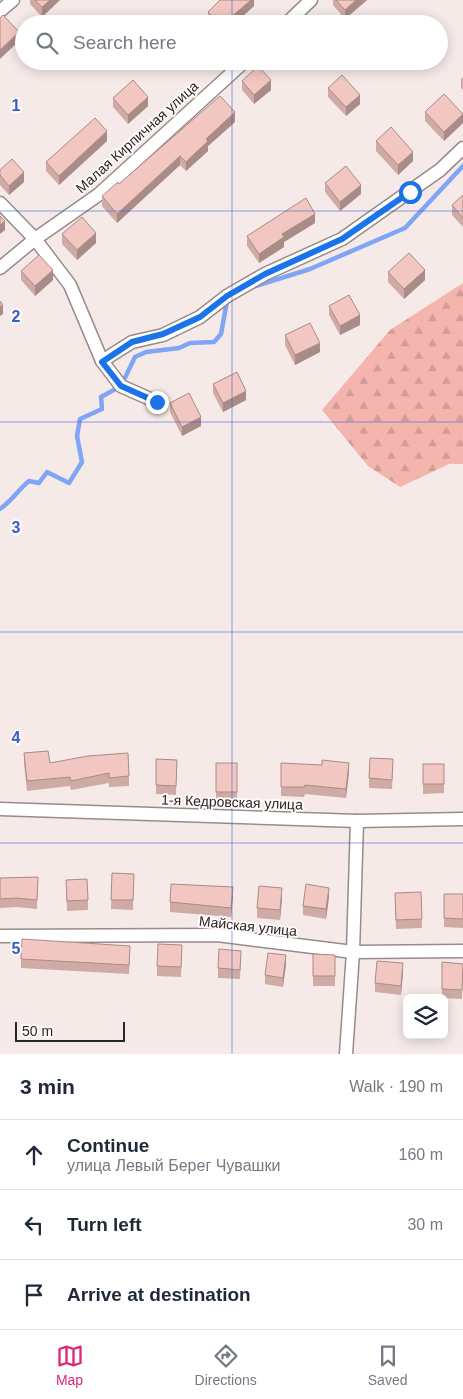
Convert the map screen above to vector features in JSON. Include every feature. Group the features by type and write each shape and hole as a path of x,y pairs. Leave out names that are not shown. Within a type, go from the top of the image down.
{"street":[{"path":"0,11 13,0"},
{"path":"295,15 311,0"},
{"name":"Малая Кирпичная улица","path":"0,268 35,239 98,195 235,70"},
{"path":"102,362 132,342 163,334 200,317 227,296 265,274 342,239 440,170 463,148"},
{"path":"0,203 35,239 70,285 102,362 121,386 157,402"},
{"name":"1-я Кедровская улица","path":"0,809 357,821 463,819"},
{"path":"346,1054 353,952 357,821"},
{"name":"Майская улица","path":"0,936 217,935 353,952 463,952"}],"green space":[{"path":"463,283 463,464 449,464 400,487 368,466 322,410 390,330"}],"building":[{"path":"35,0 50,0 42,7"},
{"path":"220,0 251,0 234,15 210,15 208,12"},
{"path":"336,0 356,0 345,10"},
{"path":"3,15 15,28 15,36 0,50 0,18"},
{"path":"254,70 262,70 271,80 254,95 242,81"},
{"path":"342,75 360,95 346,107 328,88"},
{"path":"133,80 148,97 128,115 113,98"},
{"path":"444,94 463,114 444,132 425,112"},
{"path":"220,96 235,112 206,139 208,141 186,162 180,156 117,214 102,196 118,182 119,184"},
{"path":"95,118 107,131 59,176 46,162"},
{"path":"391,127 413,152 398,165 376,141"},
{"path":"12,159 24,172 9,186 0,175 0,170"},
{"path":"346,166 361,185 340,202 325,183"},
{"path":"463,195 463,218 452,205"},
{"path":"306,198 315,214 282,234 284,237 259,254 247,236"},
{"path":"0,216 5,221 0,225"},
{"path":"82,217 96,233 77,250 62,234"},
{"path":"409,253 425,270 404,289 388,272"},
{"path":"39,255 53,270 35,286 21,271"},
{"path":"349,295 360,315 340,326 329,306"},
{"path":"310,323 320,343 295,355 285,335"},
{"path":"237,372 246,391 223,403 213,384"},
{"path":"189,393 201,417 182,427 170,403"},
{"path":"48,751 50,763 88,756 128,753 129,776 109,778 109,773 71,781 70,777 27,781 24,753"},
{"path":"370,758 393,759 392,780 369,778"},
{"path":"156,759 177,760 176,786 156,785"},
{"path":"322,760 349,763 346,789 305,785 304,787 281,787 281,763 322,765"},
{"path":"216,763 237,763 237,792 216,792"},
{"path":"423,764 444,764 444,784 423,784"},
{"path":"112,873 134,874 133,900 111,900"},
{"path":"38,877 37,900 0,899 0,878"},
{"path":"87,879 88,900 67,901 66,880"},
{"path":"171,884 233,887 231,908 170,902"},
{"path":"306,884 329,888 326,909 303,906"},
{"path":"259,886 282,888 280,910 257,908"},
{"path":"421,892 422,919 396,920 395,893"},
{"path":"444,894 463,894 463,919 444,918"},
{"path":"22,939 130,946 129,965 21,959"},
{"path":"158,944 182,945 181,967 157,966"},
{"path":"219,949 241,951 240,970 218,968"},
{"path":"268,953 286,955 283,978 265,975"},
{"path":"313,954 335,955 335,976 313,976"},
{"path":"377,961 403,963 401,986 375,983"},
{"path":"442,962 463,964 462,990 442,989"}],"waterway":[{"path":"253,287 310,269 405,228 463,166"},
{"path":"0,509 29,481 39,483 47,472 69,483 82,462 77,436 80,419 102,409 101,397 121,386 135,357 146,352 179,348 190,343 214,342 221,334 227,301"}],"route":[{"path":"157,402 121,386 102,362 132,342 163,334 200,317 227,296 265,274 342,239 410,192"}]}
